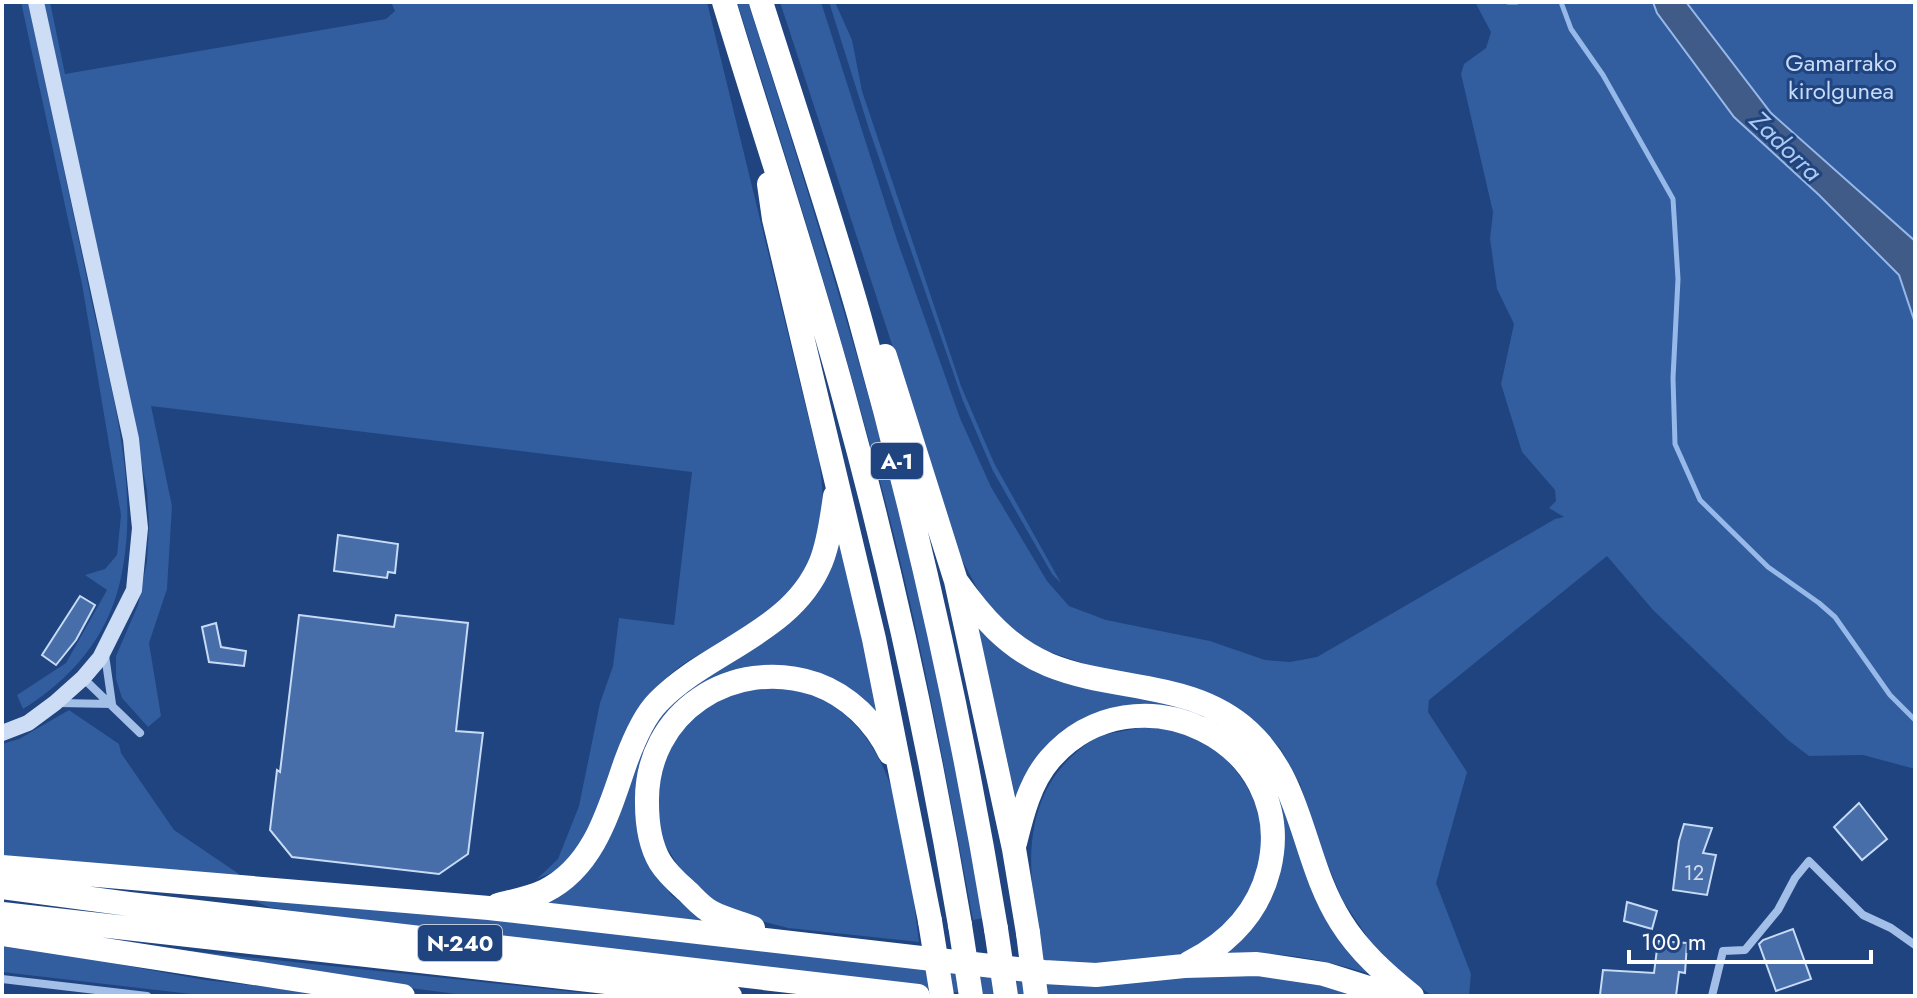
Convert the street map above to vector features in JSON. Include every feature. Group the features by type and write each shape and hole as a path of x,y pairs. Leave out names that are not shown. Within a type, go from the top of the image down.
{"highway":[{"name":"A-1","path":"724,2 805,260 883,545 924,723 971,996"},
{"name":"A-1","path":"761,2 858,313 917,537 955,706 1006,996"},
{"path":"758,115 774,219 874,639 942,996"},
{"path":"858,313 885,355 956,581 1014,849 1036,996"},
{"path":"489,908 545,891 578,865 600,833 633,744 656,703 698,670 771,624 797,601 821,562 837,482"},
{"path":"956,581 990,624 1021,650 1050,665 1083,675 1188,696 1206,703 1248,731 1282,773 1321,880 1340,920 1362,950 1412,996"},
{"path":"789,941 711,912 671,877 658,860 647,824 647,794 651,762 668,729 689,706 740,678 767,675 800,679 825,688 854,705 882,735 902,778"},
{"path":"1014,849 1021,819 1037,779 1049,760 1082,734 1124,718 1166,717 1205,729 1222,740 1249,767 1259,782 1272,821 1271,861 1261,891 1246,919 1212,951 1184,966"},
{"path":"2,867 489,908 1083,975 1184,966 1257,964 1324,974 1394,996"},
{"name":"N-240","path":"2,887 918,996"},
{"name":"N-240","path":"2,914 730,996"},
{"path":"2,934 403,996"}],"street":[{"path":"2,733 28,723 55,703 83,678 104,650 134,590 140,528 132,454 36,2"},
{"path":"104,650 112,704"},
{"path":"83,678 140,733"},
{"path":"55,703 112,704"},
{"path":"1712,996 1723,951 1745,950 1778,910 1795,878 1809,861 1863,915 1891,928 1915,945"},
{"path":"2,979 147,996"}],"green space":[{"path":"21,2 28,2 114,401 121,437 127,510 126,546 120,582 106,621 71,671 23,709 17,695 66,663 107,590 85,575 105,569 117,555 121,515 82,284"},
{"path":"44,2 50,2 65,74 386,19 395,11 391,2 707,2 819,461 823,498 820,534 801,576 774,606 681,666 640,707 618,750 593,825 576,851 558,869 537,879 558,859 579,806 600,703 613,666 619,618 674,625 692,472 151,406 172,506 167,589 149,643 161,716 148,727 122,698 116,679 116,656 138,605 147,561 147,491"},
{"path":"737,2 748,2 823,242 893,485 931,647 984,918 973,920 920,650 866,428"},
{"path":"780,2 821,2 897,240 960,418 991,487 1047,581 1069,606 1106,620 1210,641 1265,660 1290,662 1317,657 1555,519 1564,517 1549,508 1556,501 1555,490 1522,452 1501,384 1514,324 1497,289 1490,239 1493,212 1461,74 1464,64 1486,48 1491,32 1475,2 1653,2 1657,13 1734,117 1819,195 1899,275 1915,323 1915,769 1863,755 1809,756 1788,740 1653,610 1607,556 1429,700 1428,712 1467,772 1436,883 1471,974 1469,996 1433,996 1407,979 1372,944 1343,901 1321,849 1300,784 1280,748 1251,720 1029,645 986,605 953,543 900,369"},
{"path":"829,2 835,2 852,40 862,91 961,386 994,463 1061,583 1052,574 993,471 963,401 869,129"},
{"name":"Gamarrako kirolgunea","path":"1686,2 1915,2 1915,241 1771,113"},
{"path":"840,542 880,717 760,668 651,744 656,872 671,895 706,921 540,902 553,895 668,701 759,641"},
{"path":"977,626 1204,713 1260,754 1370,974 1300,957 1227,953 1259,917 1278,872 1247,755 1114,711 1017,804"},
{"path":"769,686 823,699 850,720 871,745 887,775 898,807 919,942 788,928 742,916 710,900 682,872 659,835 657,780 668,750 688,722 717,698"},
{"path":"69,710 119,744 121,753 174,830 239,874 235,877 2,855 2,744 19,739"},
{"path":"1138,728 1176,731 1197,738 1222,755 1242,779 1256,806 1263,835 1260,859 1250,890 1223,928 1182,953 1131,964 1044,963 1035,909 1031,854 1041,803 1053,779 1085,745 1101,736"},
{"path":"278,900 1195,974 1272,973 1370,996 986,996 294,911 268,907 255,901"},
{"path":"2,943 205,980 346,996 208,996 2,972"},
{"path":"154,947 612,996 471,996 327,977"}],"water":[{"name":"Zadorra","path":"1653,2 1686,2 1771,113 1915,241 1915,323 1899,275 1819,195 1734,117 1657,13"}],"building":[{"path":"338,535 398,544 395,573 388,572 387,578 334,571"},
{"path":"80,596 95,605 76,640 56,665 42,655"},
{"path":"299,615 394,627 396,615 468,623 456,731 483,733 468,854 439,874 292,857 270,830"},
{"path":"216,623 221,647 246,651 244,666 209,662 202,627"},
{"path":"1859,803 1887,839 1862,860 1834,827"},
{"path":"1684,824 1712,828 1703,853 1716,855 1707,895 1673,890"},
{"path":"1627,902 1657,911 1652,929 1624,921"},
{"path":"1793,929 1811,979 1776,991 1759,944"},
{"path":"1658,941 1687,943 1685,973 1679,972 1676,996 1600,995 1603,970 1654,973"}],"waterway":[{"path":"1508,2 1517,2"},
{"path":"1561,2 1571,29 1603,75 1673,199 1678,279 1673,378 1675,444 1700,500 1768,567 1835,617 1890,695 1915,720"}]}
